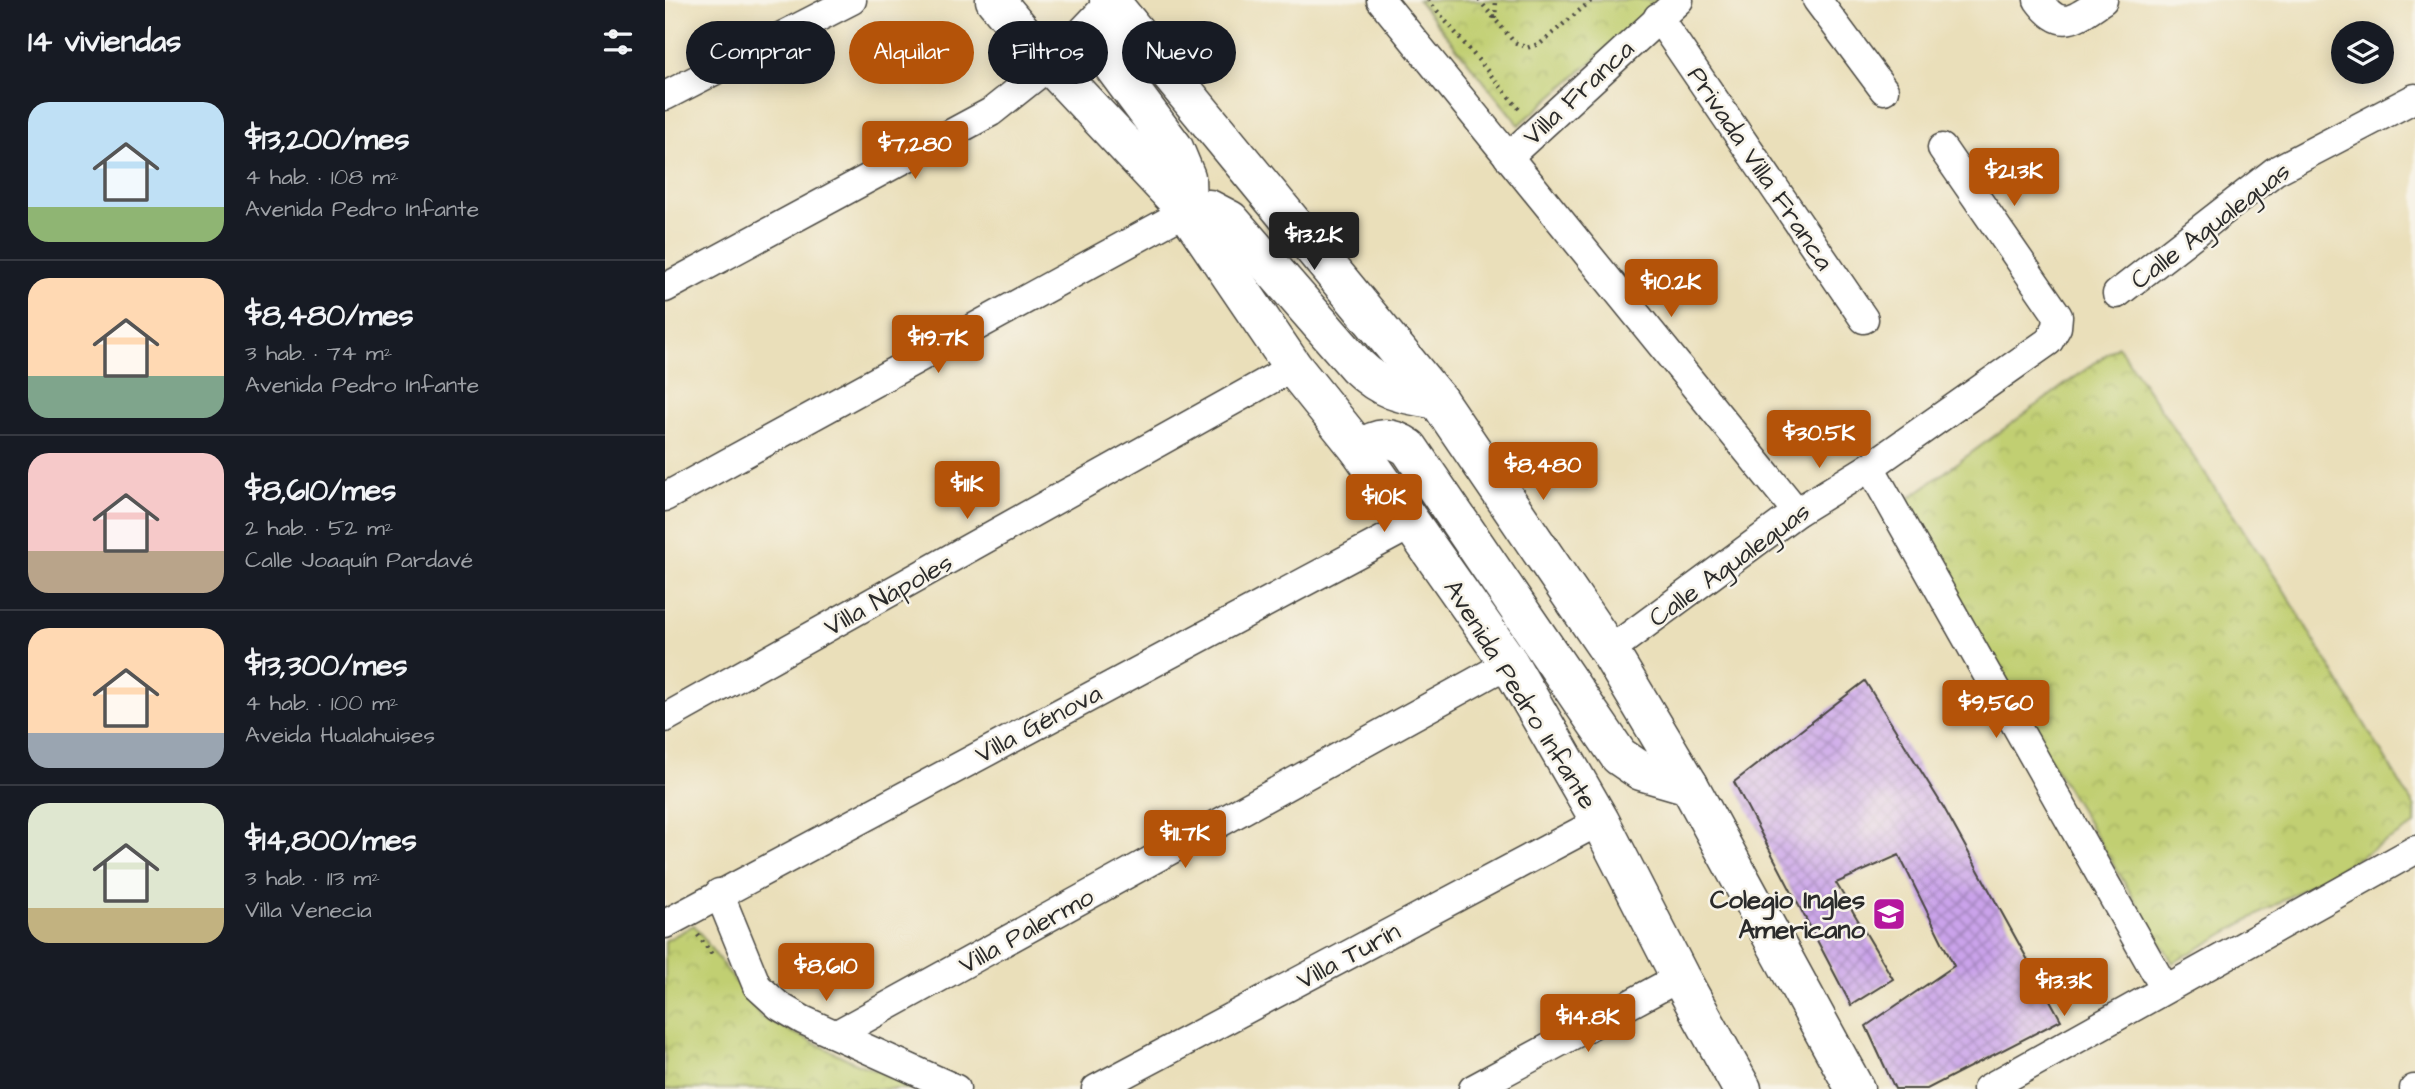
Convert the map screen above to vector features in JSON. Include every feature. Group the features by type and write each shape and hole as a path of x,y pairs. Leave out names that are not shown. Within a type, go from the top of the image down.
{"main road":[{"name":"Avenida Pedro Infante","path":"995,0 1013,21"},
{"path":"1116,8 1111,37 1104,54 1174,148 1186,177 1187,211 1209,209 1230,220 1357,366 1376,384 1397,393 1438,400"},
{"path":"1116,8 1438,400 1609,651 1689,785 1855,1089"},
{"name":"Avenida Pedro Infante","path":"1068,84 1187,211 1293,368 1359,449 1509,663 1600,821 1680,977 1742,1089"},
{"path":"1359,449 1383,438 1393,439 1409,448 1619,756 1641,771 1689,785"}],"street":[{"path":"665,96 852,0"},
{"path":"1381,0 1797,512"},
{"path":"1817,0 1884,90"},
{"path":"2038,0 2051,17 2062,21 2080,16 2103,0"},
{"path":"1101,21 1116,8"},
{"name":"Villa Franca","path":"1508,157 1669,9"},
{"name":"Privada Villa Franca","path":"1669,9 1864,319"},
{"path":"665,288 991,113 1027,84"},
{"name":"Calle Agualeguas","path":"2117,294 2275,171 2415,97"},
{"name":"Calle Agualeguas","path":"1609,651 1797,512 1870,467 2049,341 2057,327 2058,316 1942,148"},
{"path":"665,496 1187,211"},
{"name":"Villa Nápoles","path":"665,718 1293,368"},
{"path":"1870,467 2165,989"},
{"name":"Villa Génova","path":"665,924 1413,524"},
{"name":"Villa Palermo","path":"837,1034 1509,663"},
{"name":"Villa Turín","path":"1096,1089 1600,821"},
{"path":"1987,1089 2415,850"},
{"path":"719,893 757,986 779,1006 956,1089"},
{"path":"1473,1089 1680,977"}],"path":[{"path":"1428,0 1537,131"},
{"path":"1479,0 1514,42 1534,47 1592,0"},
{"path":"1495,19 1496,0"}],"green space":[{"path":"1418,0 1663,0 1519,125"},
{"path":"2118,346 2284,590 2415,808 2415,825 2173,963 1897,507"},
{"path":"694,925 761,1017 858,1064 928,1089 665,1089 665,941"}],"building":[{"name":"Colegio Ingles Americano","path":"1865,681 1944,808 2061,1020 1927,1089 1895,1089 1866,1026 1954,966 1899,855 1836,883 1893,979 1851,1005 1734,782"}],"place":[{"name":"Colegio Ingles Americano","path":"1889,914"}]}
